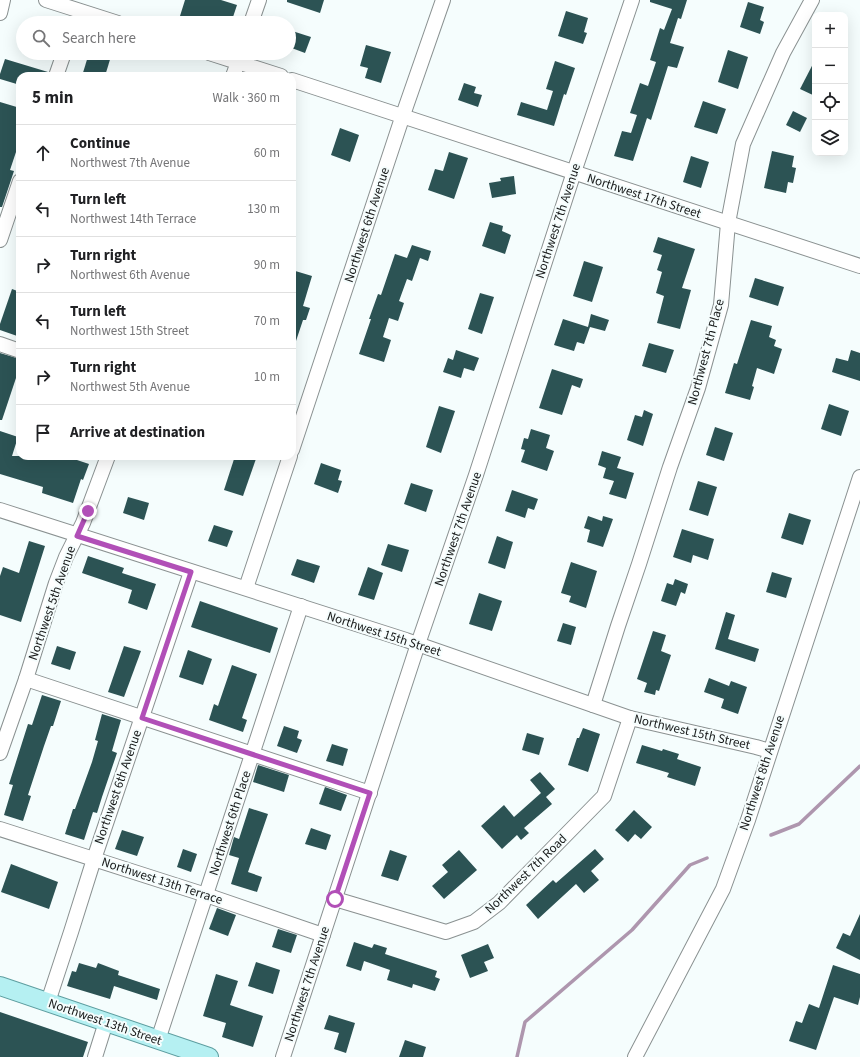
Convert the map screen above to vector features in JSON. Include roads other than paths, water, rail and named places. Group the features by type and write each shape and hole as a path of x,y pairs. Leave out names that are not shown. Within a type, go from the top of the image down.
{"main road":[{"name":"Northwest 13th Street","path":"0,986 209,1057"}],"street":[{"path":"0,13 3,0"},
{"path":"46,0 76,16"},
{"path":"253,16 259,0"},
{"name":"Northwest 6th Avenue","path":"296,438 443,0"},
{"name":"Northwest 7th Avenue","path":"283,1057 418,644 476,475 574,172 632,0"},
{"name":"Northwest 7th Place","path":"593,705 670,467 698,388 721,305 728,223 743,144 783,53 812,0"},
{"path":"57,72 62,60"},
{"path":"234,72 238,60"},
{"path":"244,60 272,72"},
{"name":"Northwest 17th Street","path":"296,81 860,266"},
{"path":"0,240 16,193"},
{"path":"0,344 16,350"},
{"name":"Northwest 5th Avenue","path":"1,748 26,679 56,583 66,557 84,523 107,460"},
{"path":"246,588 289,460"},
{"name":"Northwest 8th Avenue","path":"635,1057 722,889 748,820 860,477"},
{"name":"Northwest 15th Street","path":"0,510 77,536 246,588 418,644 630,718 770,751"},
{"name":"Northwest 6th Avenue","path":"48,1002 94,859 191,572"},
{"name":"Northwest 6th Place","path":"158,1040 301,606"},
{"path":"26,679 370,793"},
{"name":"Northwest 7th Road","path":"335,899 446,932 474,922 499,903 604,796 630,718"},
{"name":"Northwest 13th Terrace","path":"0,829 323,934"},
{"path":"95,1057 106,1022"}],"waterway":[{"path":"771,835 799,824 860,766"},
{"path":"517,1057 525,1022 632,930 690,865 707,858"}]}
